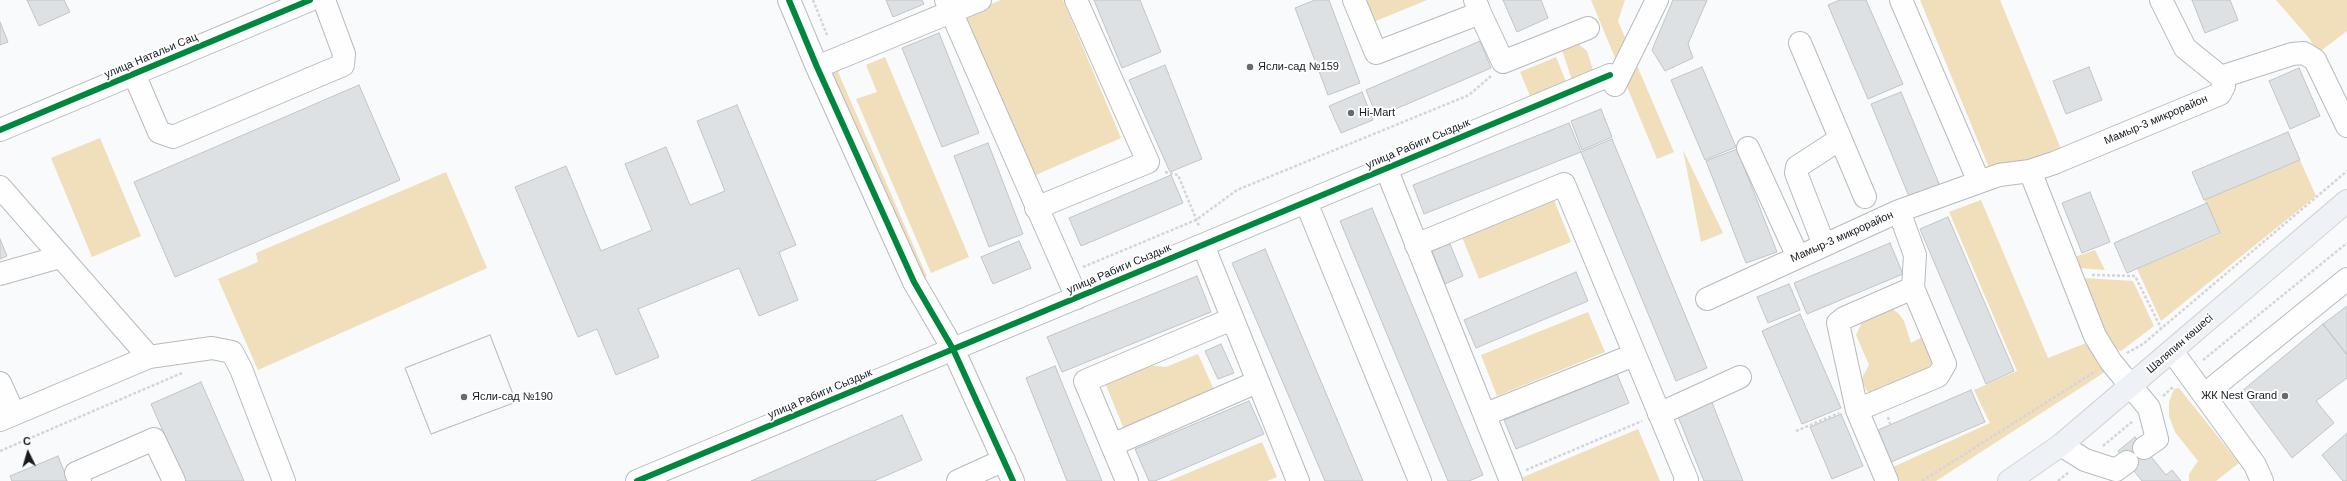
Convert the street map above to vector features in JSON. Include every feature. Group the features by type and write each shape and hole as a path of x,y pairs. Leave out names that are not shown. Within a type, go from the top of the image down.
{"main road":[{"name":"Шаляпин көшесі","path":"2009,481 2061,445 2347,201"}],"street":[{"name":"улица Натальи Сац","path":"0,130 310,0"},
{"path":"134,74 160,132 173,137 343,65 344,54 324,0"},
{"path":"789,0 817,67 914,282 953,349 1013,481"},
{"path":"817,67 948,6 980,0"},
{"path":"1036,208 1148,162 1076,0"},
{"path":"1354,0 1376,53 1478,6 1503,62 1588,28"},
{"name":"улица Рабиги Сыздык","path":"637,481 1386,168 1612,80 1657,0"},
{"path":"1901,0 1979,182"},
{"path":"2161,0 2185,48 2221,77 2292,54 2304,53 2314,60 2346,123"},
{"path":"948,6 1077,298"},
{"path":"1800,43 1865,197"},
{"name":"Мамыр-3 микрорайон","path":"1707,299 1899,211 1999,175 2030,171 2054,163 2220,94 2224,86 2221,77"},
{"path":"1824,245 1796,173 1797,167 1840,140"},
{"path":"1748,148 1798,257"},
{"path":"1386,168 1416,246 1486,414 1507,480"},
{"path":"2030,171 2095,336 2111,362 2149,408 2157,439 2144,448"},
{"path":"1416,246 1564,184 1659,414 1685,481"},
{"path":"0,187 149,357"},
{"path":"1306,202 1420,481"},
{"path":"1857,408 1938,376 1945,364 1913,288 1915,255 1899,211"},
{"path":"1205,244 1232,319 1298,481"},
{"path":"0,274 60,257"},
{"path":"2205,394 2347,279"},
{"path":"1887,481 1857,408 1838,323 1844,318 1913,288"},
{"path":"1126,481 1085,381 1232,319"},
{"path":"0,382 7,417 149,357 212,348 232,352 241,370 284,481"},
{"path":"2172,351 2189,372 2255,464 2262,481"},
{"path":"1486,414 1634,354"},
{"path":"1659,414 1740,377"},
{"path":"1112,445 1257,382"},
{"path":"80,481 76,473 154,439 174,481"},
{"path":"2061,445 2085,460 2116,470 2127,462"},
{"path":"958,481 1004,460"}],"path":[{"path":"1066,275 1196,220 1237,190 1469,94 1493,74"},
{"path":"1922,481 1991,436 2143,344 2347,171"},
{"path":"1164,172 1178,175 1205,244"},
{"path":"2058,481 2149,408 2189,372 2347,243"},
{"path":"2071,274 2135,276 2161,328"},
{"path":"0,450 188,370"},
{"path":"1796,431 1857,408"},
{"path":"1507,480 1659,414"}],"shaded area":[{"path":"1001,0 1063,0 1121,138 1031,177 962,16"},
{"path":"1361,0 1427,0 1371,23"},
{"path":"1591,0 1625,0 1618,21 1674,152 1657,159"},
{"path":"1920,0 2000,0 2061,149 1992,175"},
{"path":"2276,0 2347,0 2347,31 2318,53 2309,38"},
{"path":"1578,44 1587,51 1594,73 1572,80 1562,50"},
{"path":"885,57 969,257 931,273 856,99 877,92 866,65"},
{"path":"1556,57 1567,84 1531,98 1520,72"},
{"path":"835,65 927,277 918,282 830,71"},
{"path":"100,138 141,236 92,257 51,158"},
{"path":"1683,150 1723,233 1701,242"},
{"path":"2300,160 2316,196 2161,321 2137,269 2220,234 2204,200"},
{"path":"446,172 487,268 258,370 218,279 258,262 256,253"},
{"path":"1554,200 1571,242 1479,279 1462,237"},
{"path":"1981,200 2048,358 2086,343 2105,372 1936,481 1900,481 1893,467 1990,423 1974,390 2017,371 1949,212"},
{"path":"2095,250 2105,270 2078,268 2072,258"},
{"path":"2083,278 2133,281 2154,326 2121,351 2114,348 2101,326"},
{"path":"1885,309 1893,309 1899,314 1904,321 1911,343 1924,336 1933,359 1932,363 1926,370 1870,393 1867,391 1861,380 1869,365 1856,335 1865,316"},
{"path":"1588,312 1605,352 1497,396 1481,355"},
{"path":"1198,354 1214,390 1124,429 1105,383 1148,365 1166,367"},
{"path":"2179,388 2239,463 2216,481 2189,481 2189,474 2198,461 2175,432 2169,416 2169,402 2174,389"},
{"path":"1638,429 1660,481 1514,481"},
{"path":"1262,442 1277,477 1267,481 1169,481"}],"building":[{"path":"27,0 64,0 70,12 39,26"},
{"path":"886,0 922,0 924,4 893,17"},
{"path":"1094,0 1140,0 1161,52 1122,68"},
{"path":"1315,0 1329,0 1360,83 1328,95 1295,8"},
{"path":"1503,0 1541,0 1548,18 1517,32"},
{"path":"1673,0 1707,0 1688,44 1693,58 1665,71 1652,50"},
{"path":"1840,0 1866,0 1903,84 1868,99 1828,5"},
{"path":"2192,0 2230,0 2238,20 2205,33"},
{"path":"0,22 8,42 0,45"},
{"path":"939,33 979,133 942,147 902,48"},
{"path":"1480,41 1491,68 1377,117 1366,90"},
{"path":"1165,65 1202,159 1170,172 1129,80"},
{"path":"1702,67 1736,147 1705,160 1671,80"},
{"path":"2089,67 2102,100 2066,114 2053,81"},
{"path":"2299,68 2320,116 2290,129 2269,81"},
{"path":"359,85 400,180 175,277 134,182"},
{"name":"Hi-Mart","path":"1362,92 1373,120 1341,133 1329,106"},
{"path":"1901,92 1940,186 1910,199 1871,104"},
{"path":"737,105 796,245 779,252 798,300 759,316 739,268 638,309 659,357 616,375 597,329 578,337 515,187 566,166 601,251 652,230 625,164 666,147 690,205 725,191 697,121"},
{"path":"1601,109 1612,137 1582,150 1571,121"},
{"path":"1569,123 1581,152 1424,214 1413,185"},
{"path":"2288,132 2300,160 2204,200 2192,172"},
{"path":"1612,139 1707,368 1676,381 1581,152"},
{"path":"988,143 1023,234 989,247 954,156"},
{"path":"1737,149 1777,252 1746,263 1706,161"},
{"path":"1171,175 1183,203 1081,246 1069,218"},
{"path":"2090,192 2110,242 2082,253 2062,203"},
{"path":"2207,203 2220,233 2127,273 2114,243"},
{"path":"1372,208 1483,475 1469,481 1448,481 1340,221"},
{"path":"1948,217 2014,371 1986,384 1920,229"},
{"path":"0,239 7,256 0,259"},
{"path":"1019,241 1031,268 993,284 981,257"},
{"path":"1890,243 1903,274 1807,314 1794,283"},
{"path":"1450,244 1463,276 1445,284 1432,251"},
{"path":"1265,249 1363,481 1325,481 1232,263"},
{"path":"1576,272 1588,301 1476,348 1464,320"},
{"path":"1197,276 1211,312 1062,372 1047,337"},
{"path":"1789,284 1800,310 1768,323 1757,297"},
{"path":"2347,306 2347,355 2323,324"},
{"path":"1800,314 1841,408 1802,424 1762,331"},
{"name":"ЖК Nest Grand","path":"2323,324 2347,355 2347,378 2316,401 2334,423 2292,458 2242,391"},
{"name":"Ясли-сад №190","path":"490,335 516,402 431,434 405,368"},
{"name":"Ясли-сад №190","path":"490,335 516,402 431,434 405,368"},
{"path":"1221,344 1234,373 1218,379 1205,351"},
{"path":"1055,366 1102,481 1067,481 1026,378"},
{"path":"1617,374 1629,403 1516,449 1504,420"},
{"path":"201,382 244,481 185,481 151,404"},
{"path":"1971,390 1985,422 1891,462 1878,430"},
{"path":"1711,400 1743,481 1704,481 1677,414"},
{"path":"1249,401 1264,434 1155,481 1149,481 1135,449"},
{"path":"1841,414 1863,466 1832,479 1810,427"},
{"path":"902,415 922,460 874,481 751,481"},
{"path":"2347,433 2347,481 2343,481 2322,455"},
{"path":"2135,437 2166,475 2172,470 2181,481 2142,481 2118,451"},
{"path":"58,456 68,481 12,481 10,476"}],"cycle path":[{"path":"0,130 310,0"},
{"path":"789,0 817,67 914,282 953,349 1013,481"},
{"path":"637,481 1610,75"}],"place":[{"name":"Ясли-сад №159","path":"1250,67"},
{"name":"Hi-Mart","path":"1351,113"},
{"name":"ЖК Nest Grand","path":"2285,396"},
{"name":"Ясли-сад №190","path":"464,397"}]}
